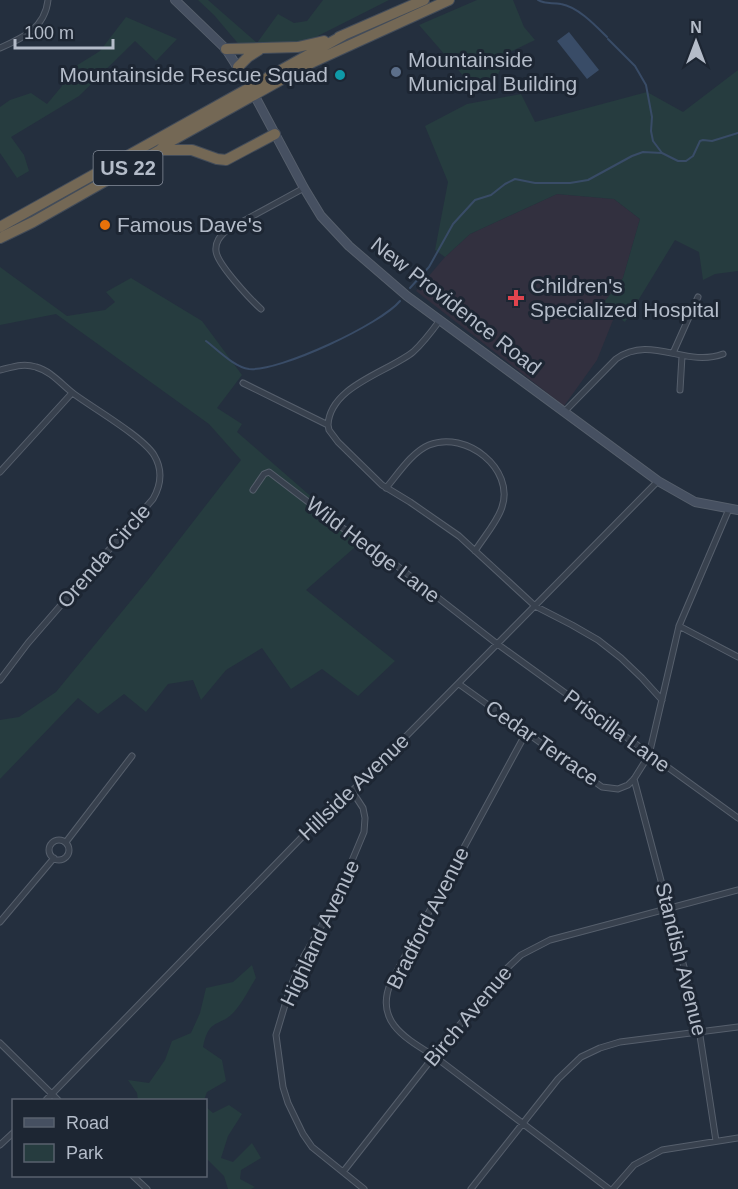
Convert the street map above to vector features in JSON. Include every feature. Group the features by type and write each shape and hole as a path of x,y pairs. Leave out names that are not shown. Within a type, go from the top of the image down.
{"highway":[{"name":"US 22","path":"0,238 33,222 160,150 251,90 344,35 424,0"},
{"name":"US 22","path":"0,227 251,90 449,0"},
{"path":"226,49 259,50 315,44 344,35"},
{"path":"238,67 259,50"},
{"path":"160,150 192,150 226,160 275,134"}],"street":[{"path":"0,48 32,32 41,19 48,0"},
{"name":"New Providence Road","path":"175,0 226,49 321,216 349,246 407,296 658,481 695,502 734,510"},
{"path":"261,309 248,298 217,256 216,244 227,230 304,188"},
{"path":"674,353 698,297"},
{"path":"440,320 413,352 348,391 331,413 329,430 338,442 386,488 459,536 535,606 598,640 628,664 662,700"},
{"path":"565,411 624,353 642,348 705,359 723,354"},
{"path":"680,390 682,356"},
{"name":"Orenda Circle","path":"0,370 18,365 37,367 50,374 72,393 147,446 157,461 160,483 153,499 28,643 0,680"},
{"path":"243,383 328,425"},
{"path":"0,472 72,393"},
{"path":"386,488 420,450 429,445 445,441 476,449 489,460 496,470 501,480 503,497 502,508 475,551"},
{"name":"Wild Hedge Lane","path":"253,490 264,474 269,472 341,527 378,550 496,643"},
{"name":"Hillside Avenue","path":"48,1099 305,834 352,791 459,684 496,643 658,481"},
{"path":"634,779 649,755 679,626 734,510"},
{"path":"679,626 738,657"},
{"name":"Priscilla Lane","path":"496,643 738,818"},
{"name":"Cedar Terrace","path":"459,684 602,787 613,789 623,787 634,779"},
{"name":"Bradford Avenue","path":"526,734 390,986 387,1009 393,1026 405,1038 434,1056 611,1189"},
{"path":"66,842 132,756"},
{"name":"Standish Avenue","path":"634,779 701,1032 716,1141"},
{"name":"Highland Avenue","path":"352,791 363,808 364,832 333,906 304,956 290,988 276,1035 283,1087 295,1119 312,1148 364,1189"},
{"path":"60,840 66,842 69,848 68,855 63,859 54,858 49,850 51,844 60,840"},
{"path":"0,922 54,858"},
{"name":"Birch Avenue","path":"343,1172 504,971 530,949 550,940 738,890"},
{"path":"471,1189 564,1071 590,1052 620,1042 738,1027"},
{"path":"0,1043 56,1099"},
{"path":"0,1145 12,1134"},
{"path":"611,1189 634,1165 652,1154 672,1147 738,1138"},
{"path":"134,1177 147,1189"}],"shaded area":[{"name":"Children's Specialized Hospital","path":"557,194 614,199 640,219 623,278 601,306 613,320 597,360 564,406 416,291 445,257 470,234"}],"green space":[{"path":"198,0 208,0 257,43 278,14 294,23 307,21 323,0 389,0 308,41 241,47"},
{"path":"477,0 513,0 524,27 535,40 508,53 494,83 473,87 419,25"},
{"path":"126,17 177,39 156,61 135,41 79,96 11,137 24,155 29,171 17,178 0,153 0,107 10,100 31,93 47,104 62,86 63,74 100,51"},
{"path":"738,70 738,271 715,274 703,280 699,252 675,240 625,322 601,306 623,278 640,219 614,199 557,194 470,234 445,257 435,250 448,182 425,126 467,104 521,94 535,122 647,92 683,112"},
{"path":"0,267 67,316 105,310 115,302 106,292 131,278 202,321 242,375 217,408 242,424 237,432 362,541 306,590 395,661 358,696 322,669 291,689 262,648 226,670 201,700 193,680 168,684 146,712 124,694 98,714 78,698 0,779 0,720 19,717 56,692 148,580 241,460 209,424 56,314 0,325"},
{"path":"252,965 256,978 246,995 229,1017 211,1027 205,1038 203,1047 222,1060 226,1081 207,1092 204,1099 138,1099 137,1093 128,1080 149,1083 165,1060 172,1041 191,1033 200,1013 206,988 233,982"},
{"path":"229,1105 242,1114 228,1136 221,1158 233,1162 252,1143 261,1158 241,1170 240,1179 255,1187 228,1189 224,1176 207,1159 207,1108 213,1113"}],"water":[{"path":"569,32 599,70 587,79 557,41"}],"waterway":[{"path":"538,0 574,9 607,37"},
{"path":"608,39 635,66 646,85 652,117 653,141 662,153"},
{"path":"410,288 429,267 453,224 475,200 491,195 515,179 535,183 570,183 588,180 643,152 662,153 678,161 686,161 693,156 700,141 712,141 738,133"},
{"path":"206,341 226,358 243,368 263,368 283,363 329,345 373,322 400,301"}],"place":[{"name":"Mountainside Municipal Building","path":"396,72"},
{"name":"Mountainside Rescue Squad","path":"340,75"},
{"name":"Famous Dave's","path":"105,225"},
{"name":"Children's Specialized Hospital","path":"516,298"}]}
